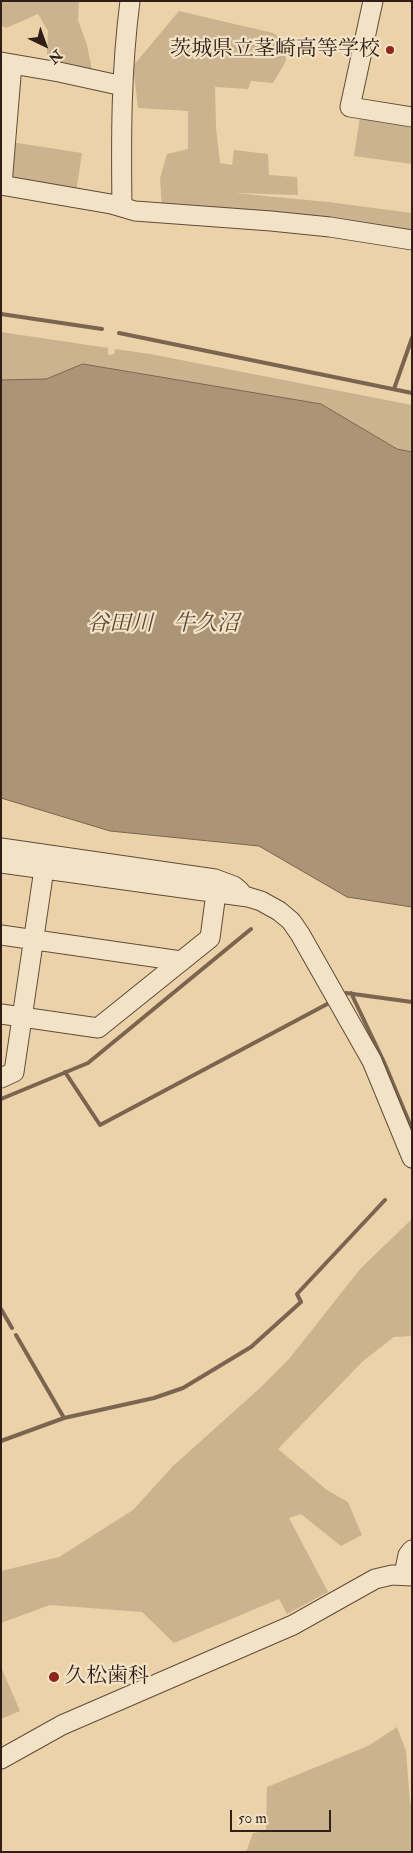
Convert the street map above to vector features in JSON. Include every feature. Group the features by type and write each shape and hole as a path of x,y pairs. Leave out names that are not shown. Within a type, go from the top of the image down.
{"street":[{"path":"122,207 121,120 125,36 130,1"},
{"path":"373,1 350,108 412,117"},
{"path":"123,86 7,63 2,185 122,207 135,212 271,221 330,227 412,240"},
{"path":"1,848 215,879 234,886 248,897"},
{"path":"1,863 248,897 261,901 278,911 291,921 300,934 372,1060 412,1158"},
{"path":"1,1078 14,1072 44,869"},
{"path":"1,1014 98,1028 210,938 216,893"},
{"path":"1,935 181,961"},
{"path":"1,1759 62,1725 293,1625 375,1579 392,1575 408,1575 408,1555 412,1550"}],"shaded area":[{"path":"1,1 79,1 78,20 87,45 92,70 63,63 47,55 48,31 38,14 6,28 1,25"},
{"path":"179,11 273,33 284,40 286,61 273,83 251,81 248,89 215,87 216,128 220,163 232,165 234,150 268,154 269,175 297,177 298,195 234,193 328,202 412,213 412,235 162,208 160,178 167,154 188,149 188,111 138,108 133,66"},
{"path":"360,117 412,124 412,164 354,156"},
{"path":"11,142 82,153 76,192 6,181"},
{"path":"1,332 108,348 108,355 114,354 115,349 150,354 412,405 412,452 397,449 320,404 84,364 46,379 1,380"},
{"path":"412,1219 412,1336 394,1337 363,1361 278,1449 327,1490 348,1502 362,1535 341,1546 301,1514 289,1518 328,1592 287,1614 279,1599 174,1643 142,1612 50,1605 1,1623 1,1571 59,1557 133,1510 173,1466 260,1388 289,1359 361,1268"},
{"path":"1,1667 20,1711 1,1719"},
{"path":"397,1727 406,1751 410,1803 412,1804 412,1852 246,1852 253,1833 266,1831 267,1787 368,1746"}],"water":[{"name":"牛久沼","path":"83,364 321,404 397,449 412,452 412,907 347,897 259,846 110,831 1,798 1,380 46,379"}],"waterway":[{"path":"1,314 102,329"},
{"path":"119,333 412,393"},
{"path":"394,389 412,338"},
{"path":"1,1099 88,1063 251,929"},
{"path":"346,993 412,1002"},
{"path":"351,993 384,1062 412,1129"},
{"path":"65,1072 100,1125 331,1002"},
{"path":"1,1441 64,1418 154,1398 183,1388 251,1347 301,1302 297,1294 385,1200"},
{"path":"1,1309 12,1328"},
{"path":"16,1335 64,1418"}],"place":[{"name":"茨城県立茎崎高等学校","path":"390,50"},
{"name":"久松歯科","path":"54,1677"}],"water label":[{"name":"谷田川","path":"120,625"}]}
